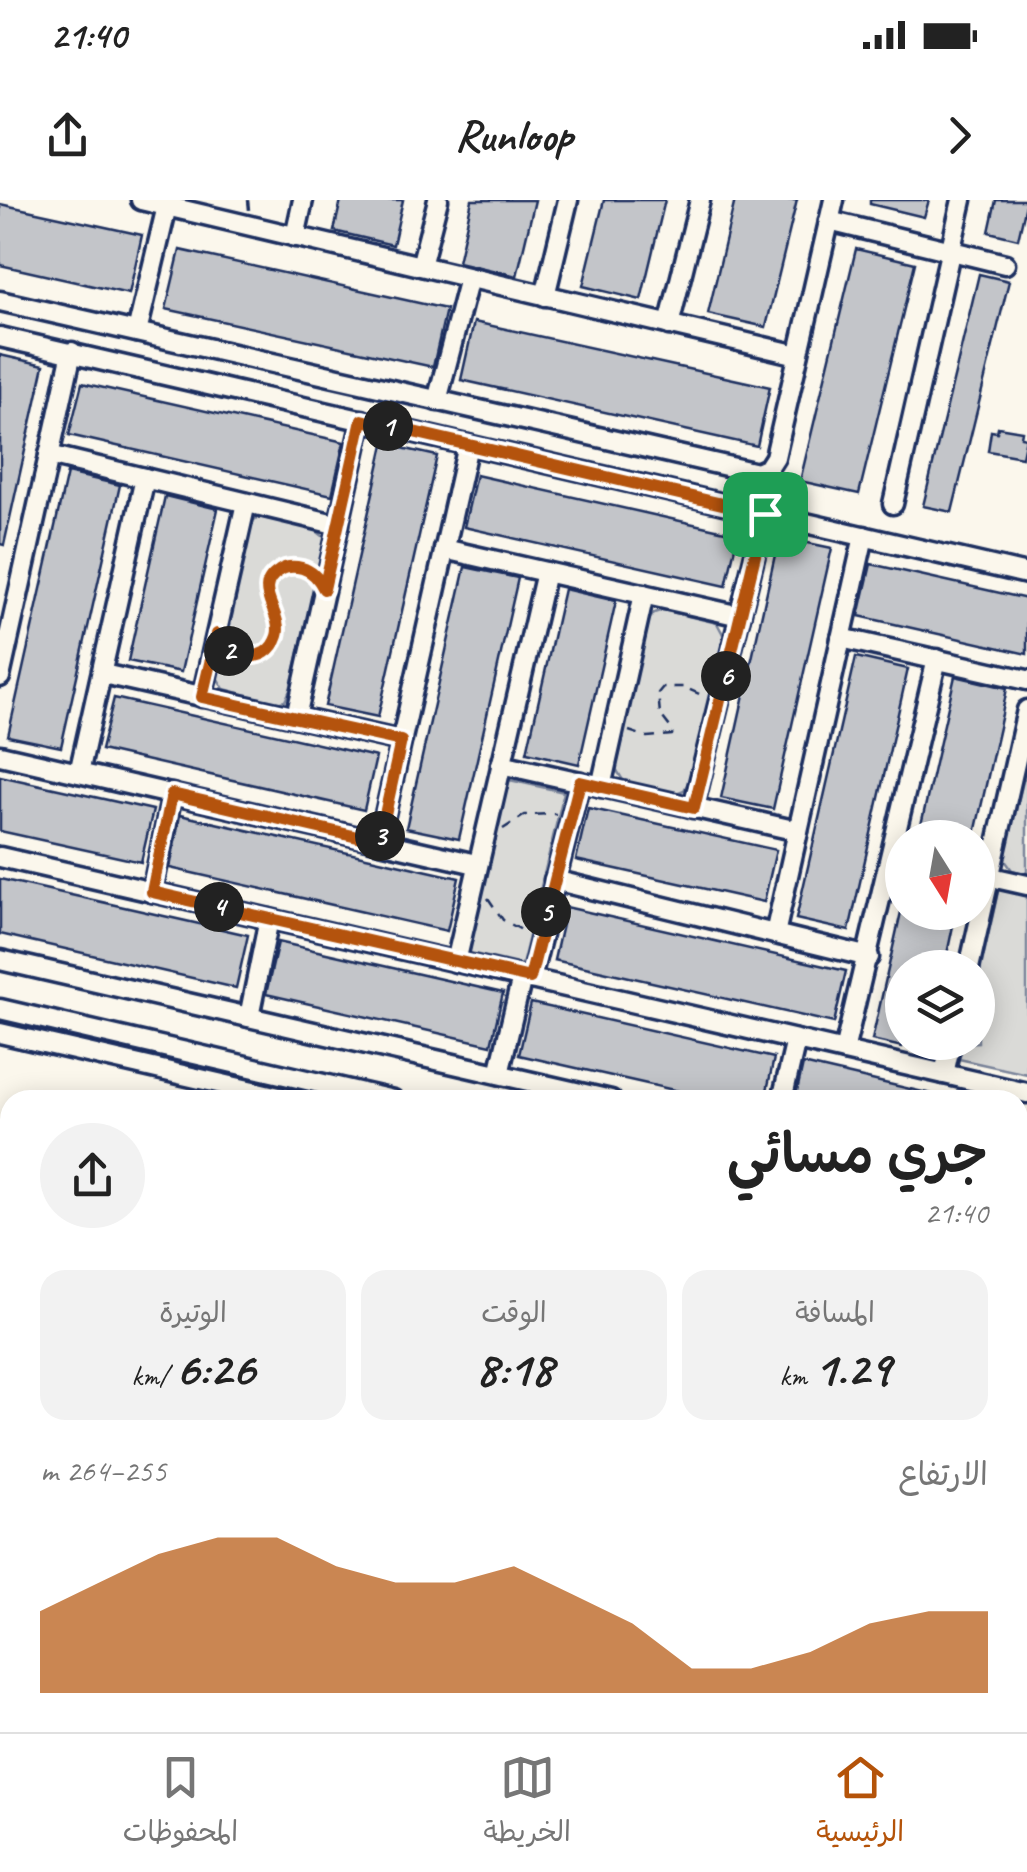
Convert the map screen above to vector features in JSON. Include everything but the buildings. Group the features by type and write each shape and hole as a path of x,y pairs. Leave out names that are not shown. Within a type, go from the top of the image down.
{"street":[{"path":"141,200 798,356"},
{"path":"294,237 304,200"},
{"path":"421,266 438,200"},
{"path":"545,296 568,200"},
{"path":"669,325 700,200"},
{"path":"0,300 757,473 768,468 775,458 834,200"},
{"path":"894,504 962,200"},
{"path":"137,332 166,206"},
{"path":"829,221 1005,264"},
{"path":"437,401 469,278"},
{"path":"0,337 1027,574"},
{"path":"0,677 3,648 72,352"},
{"path":"296,717 362,420"},
{"path":"379,842 468,445"},
{"path":"49,456 339,525"},
{"path":"80,773 145,478"},
{"path":"202,697 246,503"},
{"path":"694,808 765,514"},
{"path":"774,934 864,536"},
{"path":"444,549 740,616"},
{"path":"456,962 546,572"},
{"path":"601,787 644,594"},
{"path":"841,638 1027,680"},
{"path":"904,820 937,660"},
{"path":"103,674 401,741"},
{"path":"995,834 1027,710"},
{"path":"0,755 476,864"},
{"path":"501,764 798,831"},
{"path":"499,1074 580,782"},
{"path":"152,892 172,794"},
{"path":"0,857 1014,1090"},
{"path":"995,878 1027,885"},
{"path":"554,880 869,957"},
{"path":"844,1051 885,899"},
{"path":"249,1017 270,919"},
{"path":"0,960 568,1090"},
{"path":"0,1009 349,1090"},
{"path":"0,1033 248,1090"},
{"path":"117,1060 123,1038"},
{"path":"784,1090 796,1040"},
{"path":"944,1074 948,1060"}],"path":[{"path":"217,634 232,653 257,656 271,647 278,631 267,594 268,584 276,573 287,567 306,569 320,580 324,589"},
{"path":"615,723 642,736 671,736 673,731 660,714 658,698 660,690 668,686 683,686 719,703"},
{"path":"500,833 525,816 573,814"},
{"path":"476,864 488,898 499,915 515,928 540,936"}],"shaded area":[{"path":"259,517 314,529 325,543 290,690 285,701 277,703 224,689 216,676 249,523"},
{"path":"663,610 717,623 724,636 689,781 684,790 674,794 624,782 616,769 649,620"},
{"path":"1027,765 1027,874 1012,870 1004,859"},
{"path":"505,779 564,792 522,965 466,952"},
{"path":"999,887 1027,893 1027,1074 964,1060 995,1060 995,950 985,950 989,930 995,930"}],"route":[{"path":"362,420 765,514 694,808 580,782 530,978 152,892 172,794 379,842 401,741 202,697 217,634 232,653 248,657 264,652 276,640 278,622 267,594 268,584 279,570 306,569 320,580 324,589 362,420"}]}
